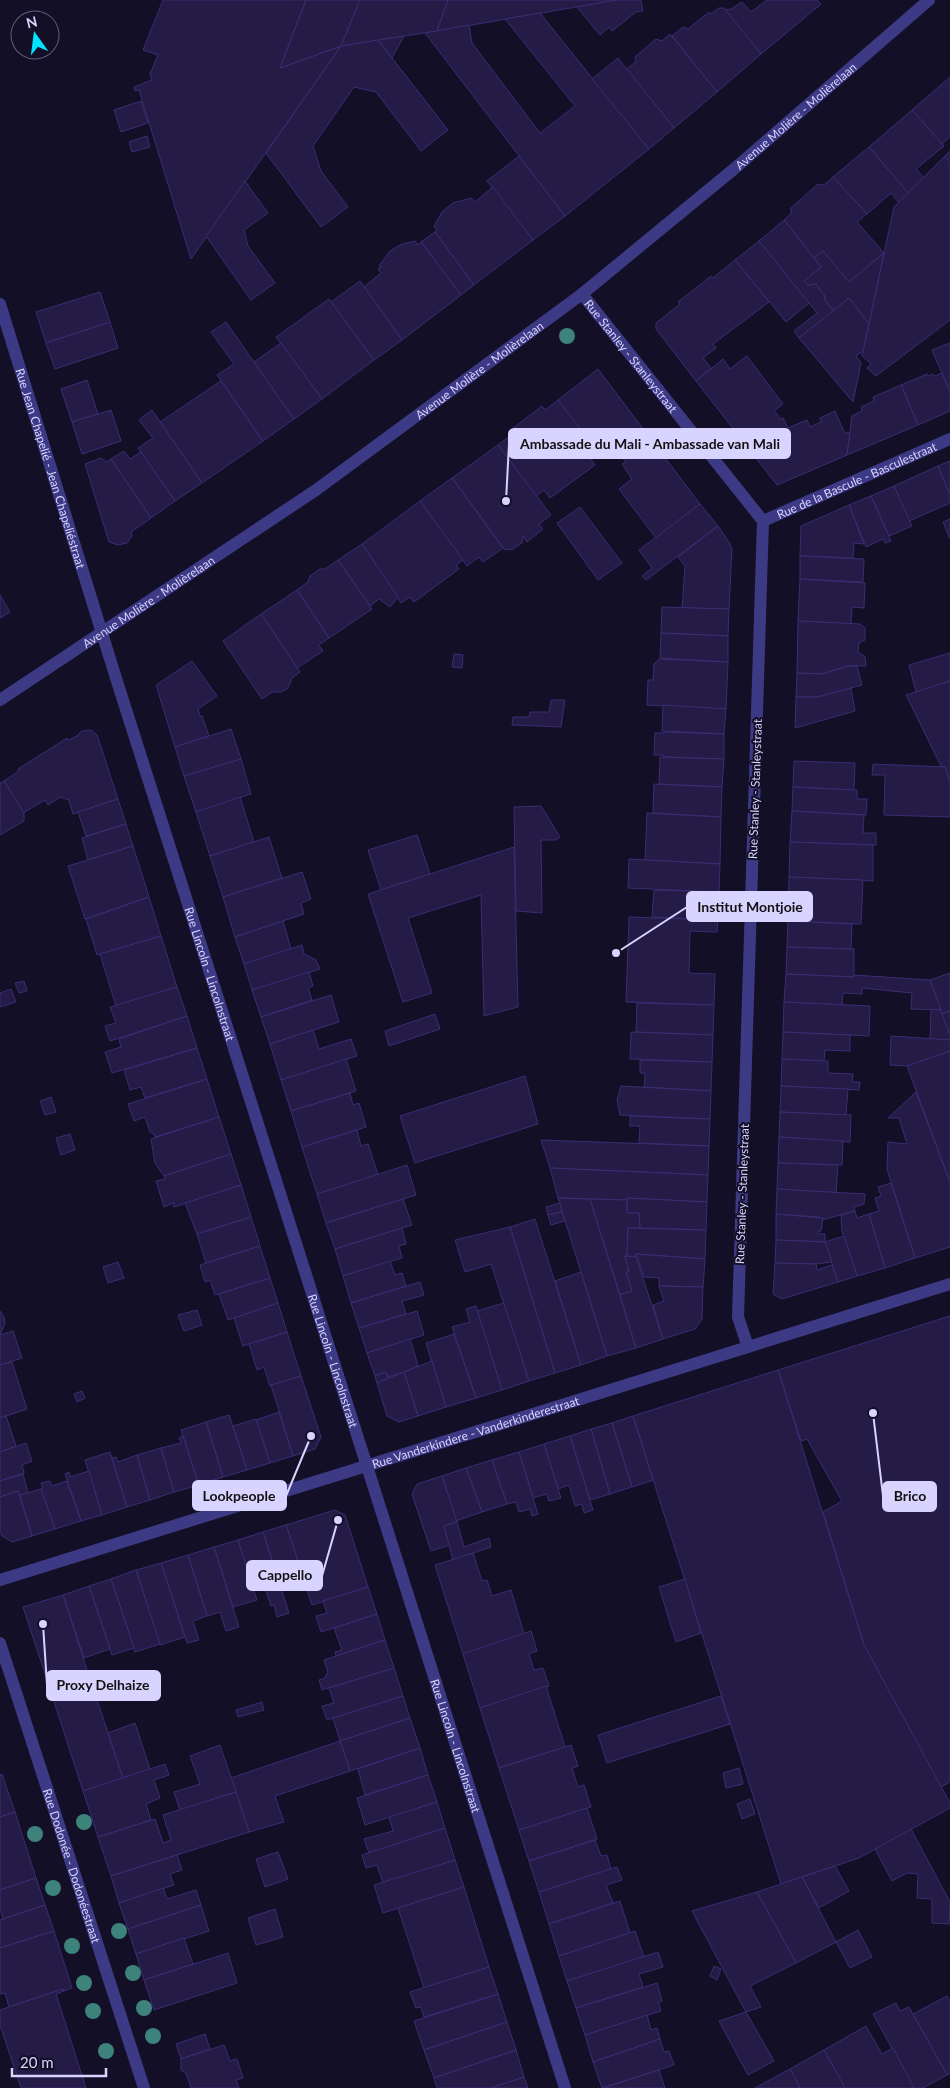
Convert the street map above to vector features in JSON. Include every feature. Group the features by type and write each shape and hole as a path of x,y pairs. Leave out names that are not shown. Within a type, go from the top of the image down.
{"street":[{"name":"Avenue Molière - Molièrelaan","path":"0,700 316,490 582,294 734,169 929,0"},
{"name":"Rue Stanley - Stanleystraat","path":"582,294 763,521 738,1317 748,1347"},
{"name":"Rue Jean Chapelié - Jean Chapeliéstraat","path":"0,304 102,633"},
{"name":"Rue de la Bascule - Basculestraat","path":"763,521 950,439"},
{"name":"Rue Lincoln - Lincolnstraat","path":"102,633 565,2088"},
{"name":"Rue Vanderkindere - Vanderkinderestraat","path":"0,1580 950,1284"},
{"name":"Rue Dodonée - Dodonéestraat","path":"0,1643 144,2088"}],"building":[{"path":"163,0 306,0 280,68 341,46 191,259 139,90 135,91 134,87 152,80 150,74 158,55 143,50"},
{"path":"306,0 360,0 341,46 280,68"},
{"path":"360,0 448,0 437,31 341,46"},
{"path":"448,0 617,0 437,31"},
{"path":"617,0 641,0 643,11 636,12 612,31 609,27 600,35 577,7"},
{"path":"767,0 817,0 821,4 761,54 725,10 731,9 742,2 751,12"},
{"path":"719,8 724,8 761,54 717,92 672,36 683,27 688,29 709,12 711,14"},
{"path":"540,13 649,149 565,216 425,33 469,25 472,43 540,133 575,106 505,19"},
{"path":"670,34 717,92 674,128 626,69 636,62 635,57 656,39 662,41"},
{"path":"404,36 392,58 378,40"},
{"path":"378,40 448,130 421,151 376,92 354,87 313,146 321,171 348,207 321,227 266,153 341,46"},
{"path":"618,58 674,128 649,149 592,79"},
{"path":"950,77 950,137 942,144 912,110"},
{"path":"141,101 148,123 121,132 114,110"},
{"path":"912,110 944,146 916,169 924,178 909,194 869,147"},
{"path":"147,136 150,147 132,152 129,142"},
{"path":"869,147 909,194 899,203 891,193 867,214 833,177"},
{"path":"950,151 950,162 945,156"},
{"path":"519,156 565,216 533,240 487,181"},
{"path":"945,156 950,162 950,320 876,376 867,368 871,364 862,356 894,207"},
{"path":"833,177 867,214 857,222 884,253 849,282 823,251 814,258 784,220 791,214 791,208 818,184 824,185"},
{"path":"245,181 268,213 244,230 248,246 275,283 251,300 206,236"},
{"path":"493,187 533,240 474,285 435,232 437,230 434,226 442,212 453,203 471,198 475,202"},
{"path":"784,220 821,267 804,281 808,285 816,284 834,311 799,338 794,331 817,313 759,241"},
{"path":"435,232 474,285 461,295 421,242"},
{"path":"415,241 418,245 421,242 461,295 402,340 364,287 381,273 378,269 381,267 379,266 390,251 402,244"},
{"path":"759,241 809,303 786,322 735,260"},
{"path":"823,251 849,282 884,253 869,324 849,298 834,311 816,284 808,285 804,281 821,267 814,258"},
{"path":"735,260 769,302 713,344 716,348 703,358 711,368 696,381 656,329 656,323 680,304 678,302"},
{"path":"360,281 402,340 374,360 331,302"},
{"path":"100,292 110,322 46,343 36,312"},
{"path":"849,298 869,324 863,351 856,356 861,363 853,402 799,338"},
{"path":"329,299 374,360 322,399 276,337"},
{"path":"110,322 118,348 55,369 46,343"},
{"path":"226,322 294,419 263,441 217,375 234,364 211,332"},
{"path":"281,343 322,399 294,419 254,362"},
{"path":"950,343 950,392 932,350"},
{"path":"747,356 783,404 774,411 781,419 783,418 788,428 807,420 810,427 821,422 820,418 835,411 845,434 847,432 850,433 847,455 777,485 696,381 723,359 730,369"},
{"path":"598,369 650,438 623,458 616,449 610,452 605,447 598,453 558,400"},
{"path":"942,373 950,392 950,411 918,425 901,385 927,374 928,376 932,374 935,376"},
{"path":"87,380 98,414 72,422 61,389"},
{"path":"221,381 263,441 202,483 160,422"},
{"path":"901,385 918,425 847,455 852,416 862,411 861,407 874,401 873,397"},
{"path":"558,400 597,450 589,456 595,465 550,498 544,490 536,496 498,445 511,435 508,432 542,406 545,410"},
{"path":"111,410 121,441 82,454 72,422"},
{"path":"152,410 202,483 175,501 138,448 153,438 139,420"},
{"path":"650,438 700,504 656,538 619,489 632,479 622,464 626,462 623,458"},
{"path":"498,445 551,515 539,524 543,529 527,542 523,536 522,543 513,549 505,550 452,478"},
{"path":"124,451 130,459 141,452 175,501 151,518 111,459"},
{"path":"101,458 107,462 111,459 151,518 131,532 132,536 127,543 118,545 109,542 85,464"},
{"path":"950,461 950,495 938,466"},
{"path":"938,466 950,495 950,503 909,521 894,486"},
{"path":"452,478 503,548 483,562 479,557 467,566 420,501"},
{"path":"894,486 912,526 889,536 871,496"},
{"path":"871,496 891,541 885,543 883,539 866,547 849,505"},
{"path":"420,501 463,560 456,565 459,569 414,602 410,597 401,603 362,544"},
{"path":"700,504 718,526 646,580 642,576 652,568 639,550"},
{"path":"849,505 864,544 854,543 853,558 800,556 801,526"},
{"path":"580,507 622,563 598,580 557,523"},
{"path":"950,519 950,539 943,522"},
{"path":"718,526 732,549 729,609 682,608 685,566 678,557"},
{"path":"362,544 398,597 390,607 379,599 370,606 338,560"},
{"path":"800,556 864,559 863,582 800,579"},
{"path":"338,560 372,609 329,638 297,590 308,582 310,576"},
{"path":"800,579 865,583 864,608 852,607 851,624 798,621"},
{"path":"297,590 329,638 319,645 323,651 297,668 261,614"},
{"path":"0,595 10,612 0,618"},
{"path":"662,607 729,609 728,636 661,633"},
{"path":"261,614 300,672 292,678 287,689 281,692 272,692 262,699 223,641"},
{"path":"798,621 860,624 865,628 865,640 859,643 858,652 865,657 866,666 848,666 822,674 797,673"},
{"path":"661,633 728,636 728,662 660,658"},
{"path":"950,653 950,681 916,692 909,665"},
{"path":"454,654 463,655 462,668 452,667"},
{"path":"659,659 728,662 726,709 647,705 648,680 653,680 654,664"},
{"path":"192,661 217,696 198,709 209,736 175,747 156,685"},
{"path":"848,666 857,666 862,685 818,697 796,697 797,673 822,674"},
{"path":"950,681 950,782 945,767 941,766 906,695"},
{"path":"851,688 855,711 795,728 796,697 818,697"},
{"path":"551,700 565,700 561,727 512,725 513,717 529,717 530,712 549,712"},
{"path":"663,705 726,709 724,734 662,731"},
{"path":"231,729 241,759 184,776 175,747"},
{"path":"91,730 97,735 118,799 73,814 69,800 60,797 48,805 45,800 23,813 4,781 19,771 18,769 67,738 68,740 77,736 82,731"},
{"path":"655,733 724,734 724,759 654,755"},
{"path":"660,757 724,759 722,787 659,784"},
{"path":"241,759 251,794 196,812 184,776"},
{"path":"794,761 855,763 854,790 793,787"},
{"path":"873,764 945,767 950,782 950,817 884,815 885,775 872,775"},
{"path":"4,781 24,813 24,821 0,835 0,783"},
{"path":"654,784 722,787 721,817 653,813"},
{"path":"793,787 857,790 857,799 867,799 866,815 792,811"},
{"path":"240,797 254,842 210,856 196,812"},
{"path":"118,799 126,824 86,836 78,812"},
{"path":"541,806 560,837 556,840 541,840 542,913 516,911 514,807"},
{"path":"792,811 864,815 863,833 876,833 876,845 790,842"},
{"path":"647,813 721,817 720,864 645,860"},
{"path":"126,824 133,846 88,860 82,838"},
{"path":"417,835 430,874 381,890 368,850"},
{"path":"269,837 282,878 223,897 210,856"},
{"path":"790,842 873,845 873,881 789,877"},
{"path":"133,846 149,897 85,919 68,866"},
{"path":"514,847 518,1007 484,1016 481,895 408,918 432,993 403,1002 368,894"},
{"path":"629,859 720,864 719,892 628,888"},
{"path":"302,872 311,899 301,903 304,914 235,937 223,897"},
{"path":"789,877 863,880 861,924 788,921"},
{"path":"654,890 719,892 718,920 652,917"},
{"path":"149,897 161,936 97,955 86,919"},
{"path":"629,917 718,920 717,932 690,931 689,973 715,974 714,1005 626,1002"},
{"path":"283,921 291,949 244,964 235,937"},
{"path":"788,921 852,924 851,949 787,947"},
{"path":"161,936 177,987 116,1006 100,954"},
{"path":"302,945 304,954 316,960 320,969 252,990 244,964"},
{"path":"787,947 854,949 854,977 786,974"},
{"path":"309,972 313,986 308,988 312,1000 261,1017 252,990"},
{"path":"950,973 950,1011 942,1014 930,980"},
{"path":"786,974 854,977 854,975 930,980 941,1010 911,1009 912,993 862,988 862,994 843,993 842,1005 784,1002"},
{"path":"24,981 27,991 19,993 15,983"},
{"path":"177,987 187,1016 110,1041 105,1026 116,1023 110,1007"},
{"path":"11,989 16,1002 0,1007 0,993"},
{"path":"331,995 339,1022 270,1044 261,1017"},
{"path":"784,1002 870,1006 869,1036 783,1032"},
{"path":"637,1003 714,1005 713,1035 636,1032"},
{"path":"931,1009 941,1010 950,1040 930,1039"},
{"path":"950,1011 950,1035 942,1014"},
{"path":"435,1014 440,1029 389,1046 385,1031"},
{"path":"187,1016 197,1048 112,1073 105,1052 121,1047 119,1039"},
{"path":"313,1030 319,1049 351,1039 357,1056 281,1080 270,1044"},
{"path":"631,1032 713,1035 712,1062 630,1059"},
{"path":"783,1032 850,1035 850,1051 825,1050 824,1061 782,1059"},
{"path":"891,1036 950,1040 950,1051 907,1066 890,1065"},
{"path":"197,1048 207,1079 145,1098 141,1087 130,1090 124,1070"},
{"path":"950,1051 950,1182 907,1066"},
{"path":"346,1059 356,1091 291,1111 281,1080"},
{"path":"782,1059 828,1061 828,1073 853,1074 852,1082 860,1082 859,1090 781,1086"},
{"path":"640,1060 712,1062 711,1091 644,1087 645,1073 640,1073"},
{"path":"525,1076 538,1124 415,1163 400,1116"},
{"path":"207,1079 219,1117 155,1137 150,1132 145,1117 134,1121 128,1104"},
{"path":"621,1086 711,1091 710,1119 620,1115 617,1100"},
{"path":"781,1086 848,1089 846,1115 780,1112"},
{"path":"916,1092 950,1182 950,1247 915,1258 887,1169 888,1142 907,1144 899,1118 888,1118"},
{"path":"350,1093 353,1105 359,1103 366,1127 302,1147 291,1111"},
{"path":"51,1097 56,1112 45,1115 40,1101"},
{"path":"780,1112 851,1115 850,1142 779,1137"},
{"path":"630,1116 710,1119 709,1146 639,1143 640,1126 630,1126"},
{"path":"219,1117 231,1154 164,1176 155,1163 151,1139"},
{"path":"357,1130 361,1146 368,1144 378,1175 317,1194 302,1147"},
{"path":"70,1134 75,1150 61,1155 56,1138"},
{"path":"779,1137 843,1141 842,1165 778,1163"},
{"path":"541,1140 709,1146 708,1175 550,1168"},
{"path":"231,1154 241,1185 174,1207 173,1203 164,1207 156,1181 165,1179 164,1176"},
{"path":"778,1163 838,1165 836,1193 777,1189"},
{"path":"407,1165 416,1195 326,1223 317,1194"},
{"path":"550,1168 708,1175 707,1202 627,1198 627,1200 558,1198"},
{"path":"891,1183 915,1258 885,1268 869,1214 879,1211 875,1198 881,1196 878,1187"},
{"path":"241,1185 251,1217 197,1234 185,1203"},
{"path":"777,1189 865,1194 864,1204 854,1207 855,1211 822,1220 823,1218 819,1217 776,1214"},
{"path":"558,1198 590,1199 636,1348 607,1356"},
{"path":"627,1198 707,1202 706,1230 640,1228 639,1213 627,1213"},
{"path":"403,1199 412,1225 335,1249 326,1223"},
{"path":"590,1199 627,1200 627,1213 639,1213 640,1228 628,1228 627,1256 625,1256 629,1272 626,1272 632,1291 620,1295"},
{"path":"560,1203 562,1212 548,1215 546,1207"},
{"path":"855,1211 857,1218 869,1214 885,1268 857,1276 842,1231 841,1215"},
{"path":"562,1212 565,1221 551,1225 548,1215"},
{"path":"776,1214 823,1218 821,1231 818,1231 818,1234 825,1234 825,1242 776,1240"},
{"path":"251,1217 260,1246 206,1263 197,1234"},
{"path":"535,1219 581,1365 555,1373 510,1227"},
{"path":"510,1227 555,1373 529,1381 491,1264 465,1272 455,1240"},
{"path":"402,1228 406,1244 399,1246 402,1258 343,1276 335,1249"},
{"path":"628,1228 706,1230 705,1259 636,1254 636,1257 627,1256"},
{"path":"844,1236 857,1276 838,1282 825,1242"},
{"path":"776,1240 825,1242 832,1262 816,1264 775,1263"},
{"path":"260,1246 270,1278 215,1295 210,1280 205,1282 200,1265"},
{"path":"636,1254 705,1259 703,1287 659,1286 659,1278 644,1277"},
{"path":"625,1256 636,1257 663,1339 636,1348 620,1295 632,1291 626,1272 629,1272"},
{"path":"390,1261 395,1275 402,1273 406,1286 351,1303 343,1276"},
{"path":"118,1262 124,1278 108,1283 103,1267"},
{"path":"775,1263 816,1264 817,1270 832,1265 838,1282 782,1299 773,1294"},
{"path":"581,1272 607,1356 581,1365 555,1281"},
{"path":"270,1278 278,1303 228,1320 219,1294"},
{"path":"420,1282 424,1295 402,1301 406,1314 359,1328 351,1303"},
{"path":"659,1286 703,1287 702,1319 695,1329 663,1339 653,1305 664,1301"},
{"path":"278,1303 287,1332 243,1346 234,1318"},
{"path":"504,1303 529,1381 502,1390 477,1311"},
{"path":"476,1306 502,1390 476,1398 452,1327 470,1322 466,1309"},
{"path":"197,1310 202,1325 184,1331 178,1315"},
{"path":"0,1311 4,1317 5,1324 0,1335"},
{"path":"417,1311 424,1335 367,1353 359,1328"},
{"path":"950,1316 950,1782 941,1787 864,1645 823,1512 842,1501 807,1439 801,1441 778,1370"},
{"path":"13,1331 22,1358 0,1365 0,1335"},
{"path":"287,1332 301,1376 270,1386 264,1367 257,1370 249,1344"},
{"path":"454,1334 476,1398 446,1407 426,1343"},
{"path":"410,1339 418,1365 414,1369 388,1377 386,1372 375,1376 367,1353"},
{"path":"432,1361 446,1407 418,1416 404,1372"},
{"path":"12,1362 27,1409 0,1418 0,1365"},
{"path":"778,1370 864,1645 950,1803 950,1808 859,1858 781,1884 633,1416"},
{"path":"386,1372 388,1379 377,1383 375,1376"},
{"path":"404,1372 418,1416 399,1422 387,1416 377,1383"},
{"path":"301,1376 321,1437 315,1449 293,1456 271,1385"},
{"path":"82,1391 85,1398 77,1402 74,1394"},
{"path":"279,1412 293,1456 270,1463 256,1420"},
{"path":"229,1415 247,1470 223,1477 206,1422"},
{"path":"6,1416 16,1446 0,1452 0,1418"},
{"path":"633,1416 653,1480 632,1487 612,1423"},
{"path":"256,1419 270,1463 247,1470 233,1426"},
{"path":"206,1422 223,1477 199,1485 181,1430"},
{"path":"612,1423 632,1487 610,1494 591,1429"},
{"path":"591,1429 610,1494 590,1500 570,1436"},
{"path":"183,1436 199,1485 174,1492 161,1448 181,1443 179,1438"},
{"path":"570,1436 593,1510 584,1513 582,1504 575,1506 569,1485 558,1489 544,1444"},
{"path":"26,1443 32,1461 22,1465 24,1473 0,1481 0,1452"},
{"path":"544,1444 561,1498 549,1501 546,1494 533,1498 519,1452"},
{"path":"161,1448 174,1492 150,1500 137,1455"},
{"path":"110,1452 127,1507 102,1515 85,1460"},
{"path":"519,1452 538,1514 532,1516 530,1509 519,1512 516,1502 507,1504 492,1460"},
{"path":"137,1455 150,1500 127,1507 112,1458 116,1457 118,1462"},
{"path":"492,1460 507,1504 482,1512 466,1468"},
{"path":"466,1468 482,1512 456,1521 442,1476"},
{"path":"89,1471 102,1515 81,1521 65,1474 69,1472 70,1477"},
{"path":"23,1474 28,1493 20,1495 18,1491 0,1497 0,1481"},
{"path":"442,1476 457,1522 444,1526 450,1545 431,1551 412,1494 417,1484"},
{"path":"50,1481 52,1486 67,1481 81,1521 55,1529 41,1489 43,1488 41,1483"},
{"path":"41,1489 55,1529 32,1536 20,1495"},
{"path":"18,1491 32,1536 12,1542 2,1536 0,1532 0,1497"},
{"path":"335,1510 345,1515 368,1587 312,1605 286,1525"},
{"path":"457,1522 464,1547 489,1538 491,1547 453,1560 444,1526"},
{"path":"286,1525 305,1582 282,1590 263,1532"},
{"path":"263,1532 289,1613 277,1617 274,1605 271,1606 263,1582 252,1585 238,1540"},
{"path":"238,1540 257,1600 233,1607 214,1547"},
{"path":"214,1547 239,1627 226,1631 220,1612 207,1616 188,1555"},
{"path":"473,1553 482,1581 487,1580 492,1596 511,1590 524,1634 463,1654 435,1565"},
{"path":"188,1555 207,1616 193,1621 199,1640 187,1643 161,1563"},
{"path":"161,1563 185,1637 160,1645 136,1570"},
{"path":"136,1570 160,1644 135,1652 111,1579"},
{"path":"111,1579 134,1648 112,1655 89,1586"},
{"path":"685,1579 701,1633 676,1642 659,1587"},
{"path":"89,1586 110,1649 84,1658 63,1595"},
{"path":"368,1587 377,1614 321,1632 316,1616 327,1613 323,1601"},
{"path":"63,1595 89,1676 50,1689 23,1607"},
{"path":"377,1614 385,1640 336,1656 335,1652 342,1650 334,1628"},
{"path":"531,1631 537,1651 529,1654 534,1670 543,1668 549,1686 480,1708 463,1654"},
{"path":"385,1640 394,1668 322,1690 319,1680 325,1678 328,1672 324,1660"},
{"path":"394,1668 403,1696 327,1720 322,1706 334,1703 329,1688"},
{"path":"89,1676 123,1778 83,1791 50,1689"},
{"path":"546,1686 565,1747 499,1768 480,1708"},
{"path":"403,1696 410,1718 340,1741 333,1718"},
{"path":"721,1696 730,1724 607,1763 598,1735"},
{"path":"262,1702 264,1710 238,1717 236,1710"},
{"path":"410,1718 420,1748 350,1771 340,1741"},
{"path":"135,1723 150,1769 123,1778 108,1733"},
{"path":"340,1741 350,1771 275,1796 284,1822 249,1832 231,1778"},
{"path":"220,1745 236,1792 180,1810 174,1792 200,1784 190,1756"},
{"path":"571,1745 578,1766 572,1768 578,1787 584,1785 591,1807 519,1830 499,1768"},
{"path":"420,1748 428,1775 365,1795 358,1769"},
{"path":"165,1764 169,1775 154,1780 160,1798 146,1804 151,1820 98,1837 83,1791"},
{"path":"739,1768 743,1784 726,1788 723,1773"},
{"path":"2,1774 15,1812 0,1817 0,1775"},
{"path":"428,1775 437,1802 365,1825 357,1798"},
{"path":"236,1792 249,1832 111,1876 98,1837 155,1819 163,1843 171,1840 163,1815"},
{"path":"750,1799 755,1814 742,1819 737,1804"},
{"path":"437,1802 445,1828 369,1853 364,1839 393,1831 389,1817"},
{"path":"587,1808 597,1839 529,1861 519,1830"},
{"path":"15,1812 36,1878 0,1890 0,1817"},
{"path":"445,1828 455,1860 383,1883 377,1865 366,1868 362,1855"},
{"path":"911,1829 950,1902 949,1924 932,1923 932,1899 917,1898 918,1874 907,1873 892,1881 875,1849"},
{"path":"595,1840 601,1856 607,1855 611,1869 539,1892 529,1861"},
{"path":"278,1852 288,1879 265,1887 256,1859"},
{"path":"177,1855 182,1870 170,1874 174,1885 119,1903 111,1876"},
{"path":"455,1860 464,1887 383,1913 374,1885"},
{"path":"835,1866 849,1891 819,1908 802,1877"},
{"path":"617,1867 622,1880 606,1885 613,1903 549,1924 539,1892"},
{"path":"802,1877 836,1942 796,1963 757,1892"},
{"path":"36,1878 45,1905 3,1919 0,1909 0,1890"},
{"path":"464,1887 489,1967 424,1988 398,1908"},
{"path":"163,1888 167,1899 196,1890 201,1905 128,1929 119,1903"},
{"path":"757,1892 796,1963 750,1986 761,2007 746,2012 692,1911"},
{"path":"620,1901 630,1933 559,1956 549,1924"},
{"path":"45,1905 54,1931 0,1948 0,1920"},
{"path":"201,1905 209,1931 136,1954 128,1929"},
{"path":"275,1909 283,1937 256,1945 248,1918"},
{"path":"858,1930 872,1957 850,1968 836,1942"},
{"path":"54,1931 72,1988 64,1991 63,1989 9,2007 5,1993 0,1994 0,1948"},
{"path":"635,1931 644,1957 567,1981 559,1956"},
{"path":"184,1938 193,1964 144,1980 136,1954"},
{"path":"658,1952 663,1967 639,1974 643,1987 576,2008 567,1981"},
{"path":"228,1953 237,1983 154,2010 144,1980"},
{"path":"714,1966 721,1969 717,1980 710,1976"},
{"path":"489,1967 498,1994 424,2017 421,2007 416,2008 410,1992"},
{"path":"657,1983 662,2001 658,2002 661,2011 585,2035 576,2008"},
{"path":"63,1989 64,1991 56,1994 86,2088 21,2088 0,2025 0,2010"},
{"path":"498,1994 507,2022 424,2050 414,2021"},
{"path":"947,1996 950,2001 950,2073 947,2075 913,2014"},
{"path":"896,2003 900,2011 909,2007 947,2075 923,2088 914,2088 873,2014"},
{"path":"746,2012 774,2061 748,2075 719,2021"},
{"path":"647,2015 651,2030 657,2028 660,2039 593,2062 585,2035"},
{"path":"507,2022 516,2050 434,2078 424,2050"},
{"path":"866,2026 882,2054 893,2048 914,2088 845,2088 824,2050"},
{"path":"205,2034 210,2049 181,2059 176,2044"},
{"path":"660,2039 664,2052 669,2051 674,2065 602,2088 593,2062"},
{"path":"224,2045 230,2061 237,2059 243,2078 236,2080 239,2088 191,2088 186,2073 181,2070 181,2059"},
{"path":"516,2050 524,2077 491,2088 437,2088 434,2078"},
{"path":"824,2050 845,2088 800,2088 790,2069"},
{"path":"790,2069 800,2088 755,2088"},
{"path":"659,2070 665,2088 604,2088"},
{"path":"524,2077 528,2088 491,2088"}],"place":[{"name":"Ambassade du Mali - Ambassade van Mali","path":"506,501"},
{"name":"Institut Montjoie","path":"616,953"},
{"name":"Brico","path":"873,1413"},
{"name":"Lookpeople","path":"311,1436"},
{"name":"Cappello","path":"338,1520"},
{"name":"Proxy Delhaize","path":"43,1624"}]}
